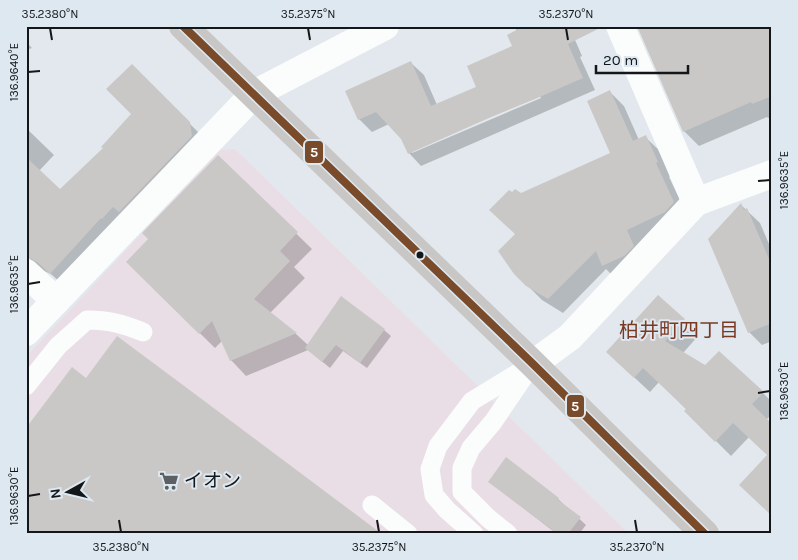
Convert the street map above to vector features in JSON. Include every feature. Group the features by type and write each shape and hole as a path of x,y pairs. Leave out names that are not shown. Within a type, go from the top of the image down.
{"main road":[{"path":"183,26 533,364 705,534"}],"street":[{"path":"26,332 254,94 385,26"},
{"path":"620,26 696,202"},
{"path":"533,364 570,337 696,202 772,174"},
{"path":"26,274 56,301"}],"lane":[{"path":"26,386 58,346 87,320 105,320 143,332"},
{"path":"474,534 447,510 434,495 430,469 432,462 438,446 472,401 533,364"},
{"path":"508,534 488,518 462,492 462,468 471,448 493,422 533,364"},
{"path":"372,505 408,534"}],"shaded area":[{"path":"235,149 629,534 26,534 26,357 220,150"}],"building":[{"path":"524,26 604,26 568,44 583,78 408,154 401,139 376,112 358,120 345,91 411,61 431,106 476,87 467,66 512,46 507,35"},
{"path":"637,26 772,26 772,96 752,104 751,102 683,132"},
{"path":"132,64 190,122 192,136 119,212 113,207 101,218 50,274 37,262 26,256 26,157 60,189 103,148 101,147 131,114 106,89"},
{"path":"610,90 633,141 646,135 658,162 656,163 674,202 665,212 627,230 634,246 624,256 602,266 596,251 548,299 526,286 514,274 498,251 515,234 489,210 509,190 512,192 515,189 521,193 610,153 587,101"},
{"path":"218,155 298,232 280,251 290,261 254,299 297,333 230,361 212,321 199,334 126,262 148,239 142,233"},
{"path":"741,203 744,210 747,208 772,266 772,323 748,333 708,239"},
{"path":"658,295 685,319 665,341 705,365 719,351 764,392 752,404 772,424 772,516 739,485 767,455 733,423 715,442 684,411 686,409 643,368 634,378 606,352"},
{"path":"341,296 385,329 360,363 336,345 322,362 305,348"},
{"name":"イオン","path":"117,336 382,534 26,534 26,428 72,367 86,378"},
{"path":"506,457 581,517 568,534 558,534 488,482"}],"transit line":[{"name":"5","path":"183,26 533,364 705,534"}],"place":[{"name":"イオン","path":"169,481"}],"district":[{"name":"柏井町四丁目","path":"679,330"}]}
